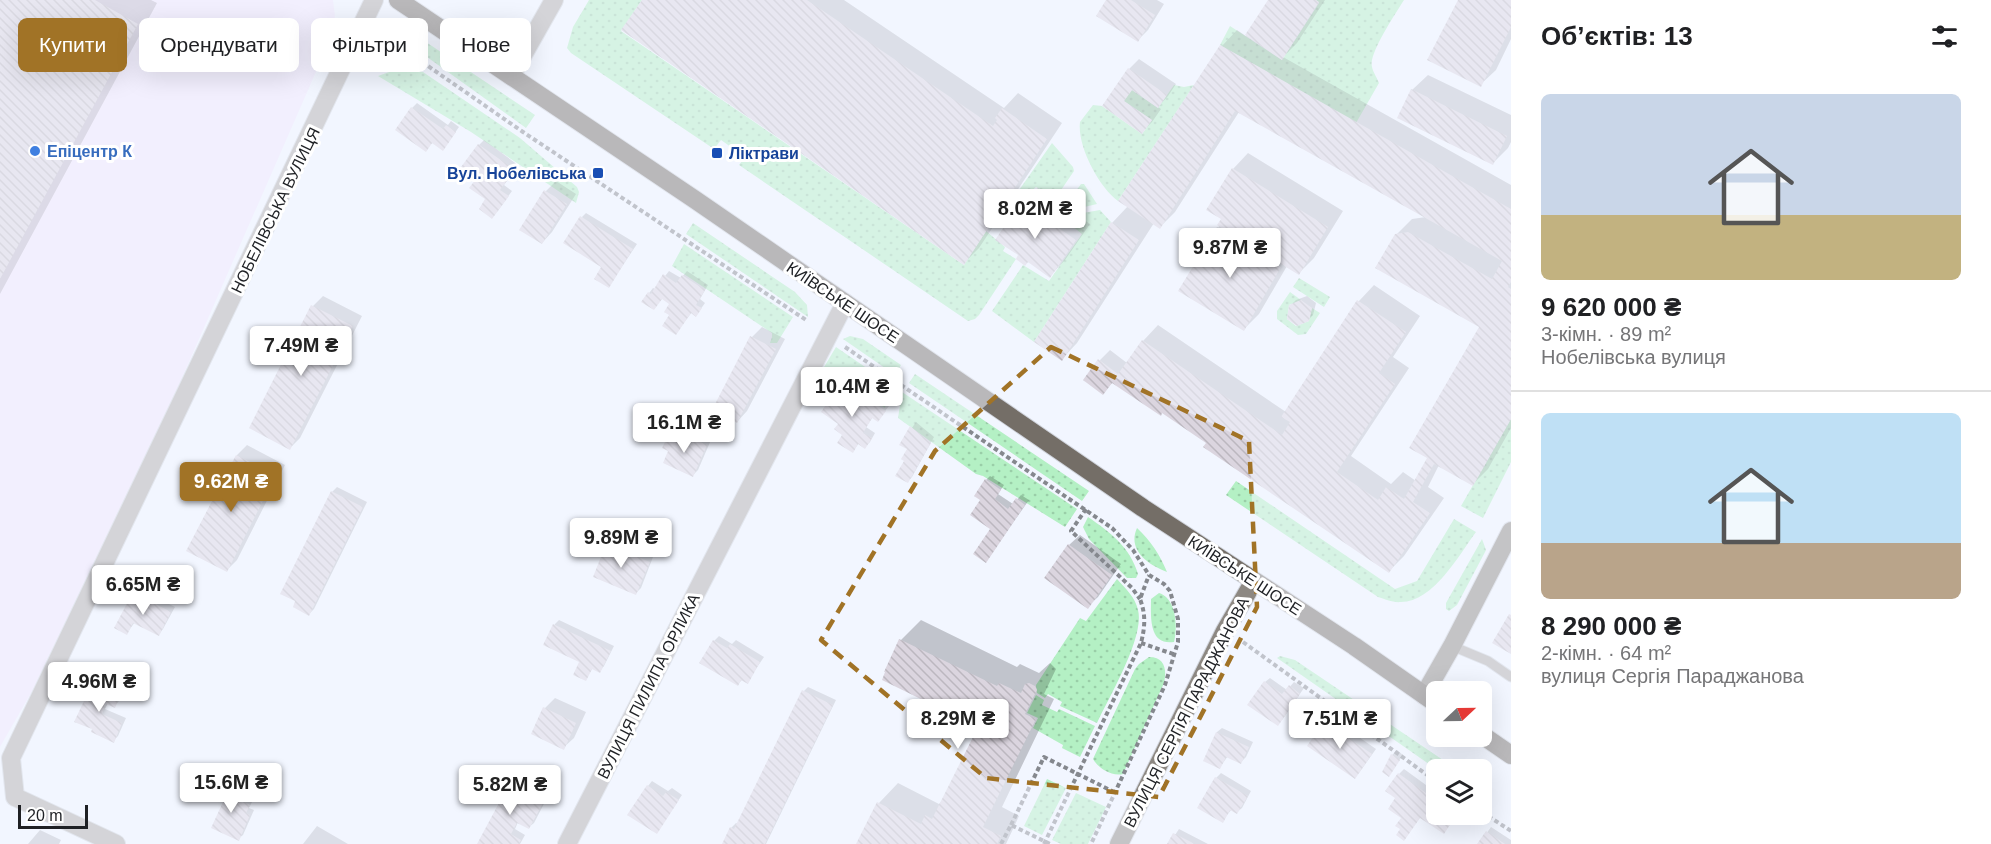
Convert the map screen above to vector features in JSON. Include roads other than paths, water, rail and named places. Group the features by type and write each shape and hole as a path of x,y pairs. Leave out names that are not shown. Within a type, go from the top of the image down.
{"main road":[{"name":"КИЇВСЬКЕ ШОСЕ","path":"398,0 1143,508 1254,580 1426,697"},
{"path":"1438,681 1452,646 1511,531"},
{"name":"ВУЛИЦЯ СЕРГІЯ ПАРАДЖАНОВА","path":"1119,844 1225,631 1254,580"},
{"path":"1492,742 1511,755"}],"street":[{"name":"НОБЕЛІВСЬКА ВУЛИЦЯ","path":"8,801 6,760 374,0"},
{"path":"511,76 554,0"},
{"name":"ВУЛИЦЯ ПИЛИПА ОРЛИКА","path":"567,844 845,303"},
{"path":"8,801 116,844"}],"lane":[{"path":"1452,646 1488,661 1511,677"}],"place":[{"name":"Епіцентр К","path":"35,151"},
{"name":"Ліктрави","path":"717,153"},
{"name":"Вул. Нобелівська","path":"598,173"}]}
